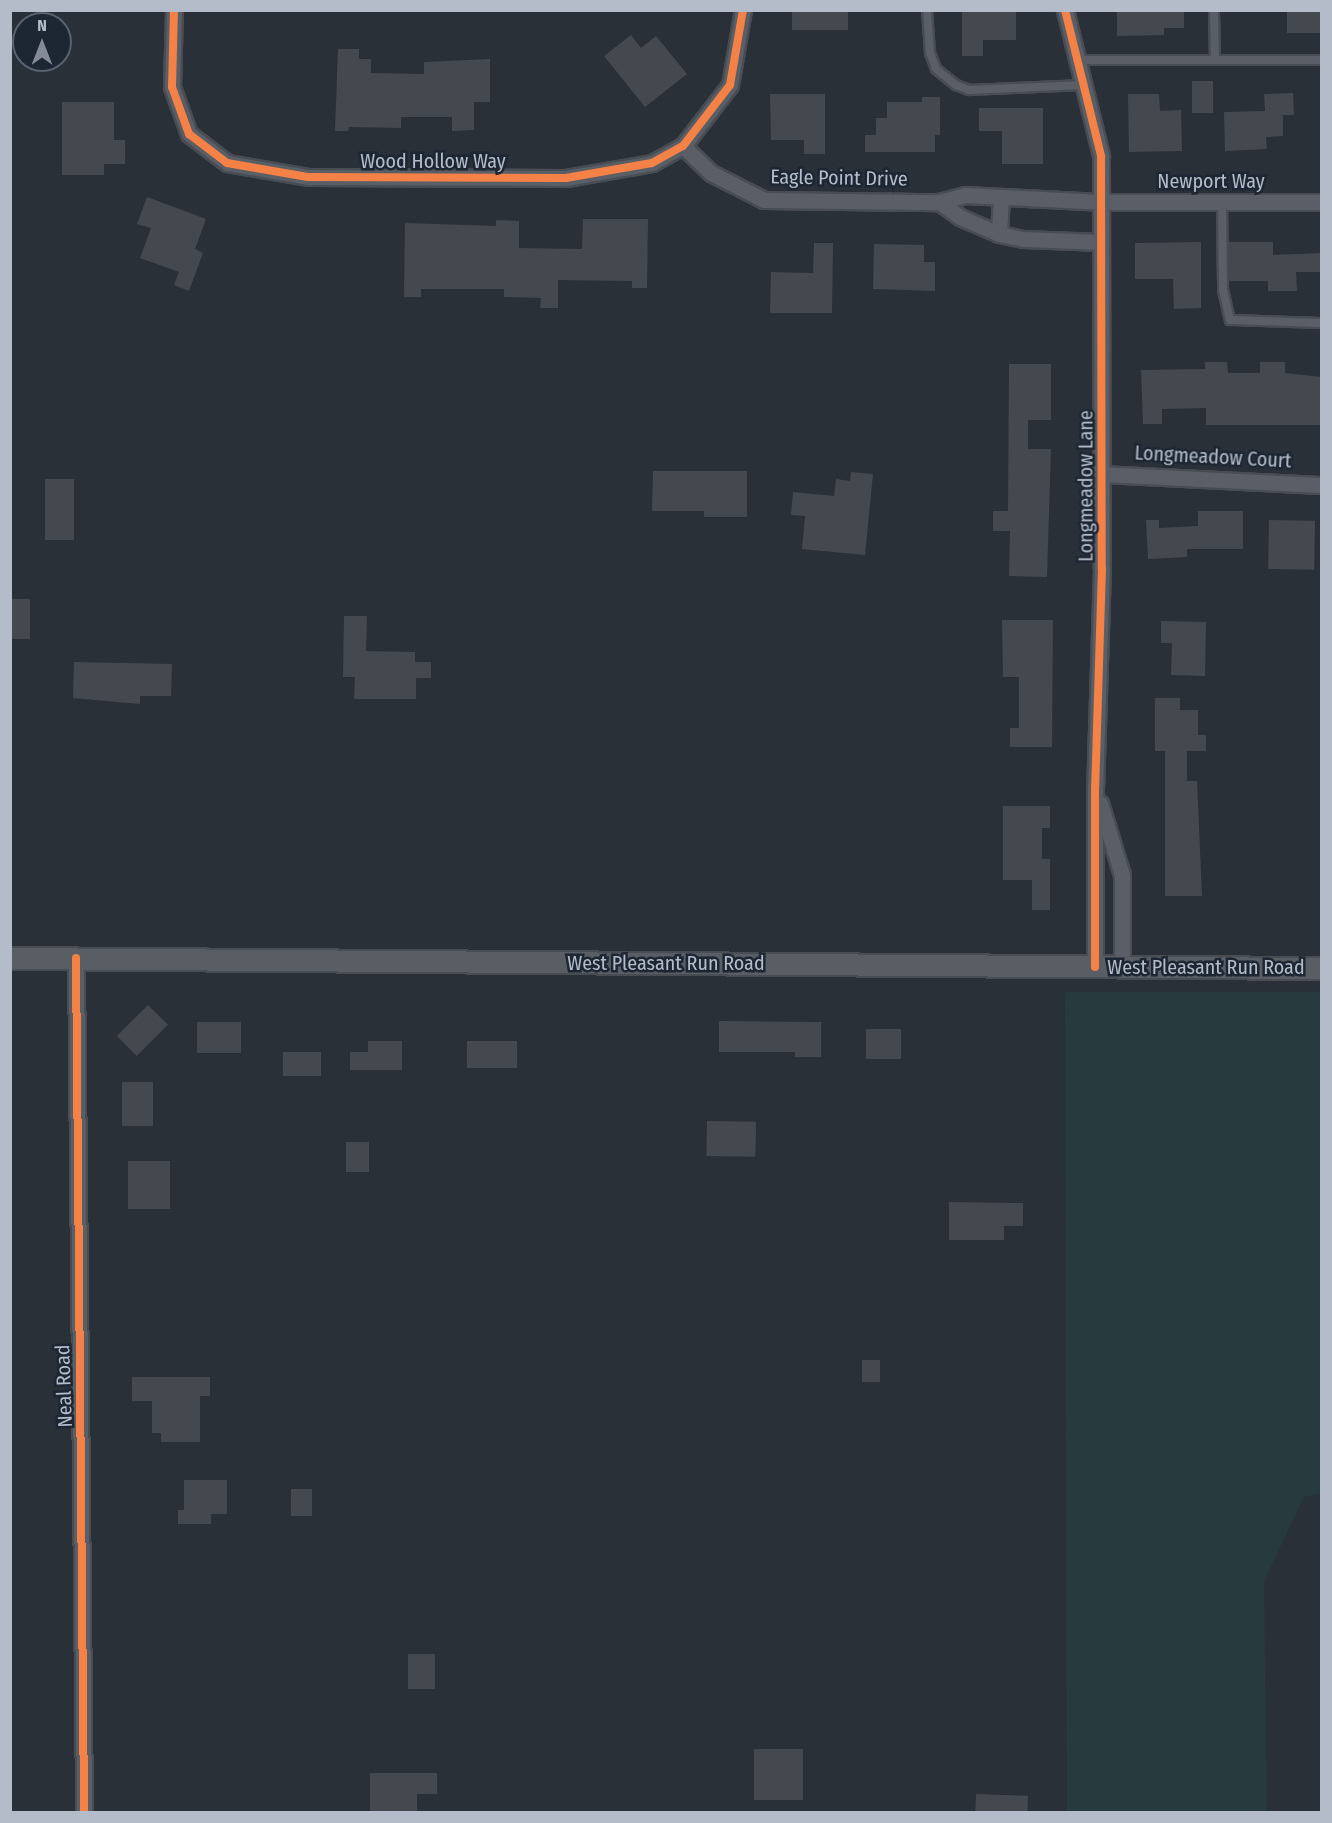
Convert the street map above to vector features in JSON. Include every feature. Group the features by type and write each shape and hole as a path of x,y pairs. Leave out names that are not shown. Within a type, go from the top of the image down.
{"main road":[{"name":"West Pleasant Run Road","path":"10,958 1322,968"}],"street":[{"name":"Wood Hollow Way","path":"174,10 172,87 189,134 227,163 308,177 566,178 652,163 683,146"},
{"path":"683,146 730,85 743,10"},
{"name":"Longmeadow Lane","path":"1065,10 1076,60 1086,85 1101,156 1102,474 1095,786 1095,967"},
{"name":"Eagle Point Drive","path":"683,146 711,172 764,200 939,202 965,195 1101,202"},
{"path":"999,234 1001,197"},
{"path":"939,202 960,217 999,234 1023,239 1101,242"},
{"name":"Newport Way","path":"1101,202 1322,202"},
{"name":"Longmeadow Court","path":"1102,474 1322,485"},
{"name":"Longmeadow Lane","path":"1095,786 1122,874 1122,967"},
{"name":"Neal Road","path":"76,958 84,1812"}],"lane":[{"path":"927,10 930,53 936,69 956,85 969,90 1086,85"},
{"path":"1214,10 1215,60"},
{"path":"1076,60 1322,60"},
{"path":"1222,202 1223,290 1230,320 1322,323"}],"green space":[{"path":"1065,992 1321,992 1321,1494 1304,1497 1264,1581 1267,1812 1067,1812"}],"building":[{"path":"792,10 848,10 848,30 792,30"},
{"path":"1016,10 1016,40 983,40 983,56 962,56 962,11"},
{"path":"1117,10 1184,10 1184,28 1164,28 1164,35 1117,36"},
{"path":"1287,10 1322,10 1322,33 1287,33"},
{"path":"631,35 641,48 656,36 687,74 645,107 604,56"},
{"path":"338,49 359,49 359,59 371,59 371,73 424,74 424,62 490,59 490,102 474,102 474,130 452,131 452,117 401,117 401,128 349,127 348,131 335,131"},
{"path":"1192,81 1213,81 1213,113 1192,113"},
{"path":"1293,93 1294,115 1283,115 1283,136 1266,137 1267,149 1225,151 1224,112 1265,111 1264,94"},
{"path":"770,94 825,94 825,154 804,154 804,140 771,140"},
{"path":"1128,94 1159,94 1160,111 1181,110 1182,151 1129,152"},
{"path":"922,97 940,97 940,135 935,135 935,152 865,152 865,135 876,135 876,118 887,118 887,102 922,102"},
{"path":"62,102 114,102 114,140 125,140 125,164 104,164 104,175 62,175"},
{"path":"979,108 1043,108 1043,164 1002,164 1002,131 979,131"},
{"path":"147,197 206,219 195,249 203,253 189,291 174,285 179,272 140,258 151,228 137,224"},
{"path":"583,219 648,219 647,288 632,288 632,281 558,280 558,308 540,308 541,298 504,297 504,289 421,289 421,297 404,297 405,223 496,226 496,220 519,221 519,248 582,249"},
{"path":"1201,242 1201,308 1174,309 1173,279 1135,279 1135,243"},
{"path":"1228,242 1273,242 1273,255 1322,253 1322,272 1296,272 1297,291 1268,291 1268,281 1229,281"},
{"path":"814,243 833,243 832,313 770,313 771,272 813,273"},
{"path":"874,244 924,245 924,262 935,262 935,291 873,289"},
{"path":"1205,362 1227,362 1228,373 1260,373 1260,362 1285,362 1285,373 1322,377 1322,425 1206,425 1206,408 1162,409 1162,424 1143,424 1141,370 1205,369"},
{"path":"1009,364 1051,364 1051,420 1028,420 1028,449 1051,449 1047,577 1009,576 1010,531 993,531 993,511 1008,511"},
{"path":"653,471 747,471 747,517 704,517 704,511 652,511"},
{"path":"851,472 873,474 865,555 802,549 805,516 791,515 793,492 834,496 836,479 850,481"},
{"path":"45,479 74,479 74,540 45,540"},
{"path":"1198,511 1243,511 1243,549 1187,549 1187,557 1148,559 1146,520 1159,520 1159,528 1198,526"},
{"path":"1269,520 1315,521 1314,570 1268,569"},
{"path":"10,599 30,599 30,639 10,639"},
{"path":"344,616 367,616 366,651 415,652 415,662 431,662 431,678 416,678 416,699 354,699 355,677 343,677"},
{"path":"1002,620 1053,620 1052,747 1010,747 1010,728 1019,728 1019,677 1003,677"},
{"path":"1161,621 1206,622 1205,676 1171,675 1172,643 1161,643"},
{"path":"74,662 172,664 171,696 140,696 140,704 73,698"},
{"path":"1155,698 1180,698 1180,710 1198,710 1198,735 1206,735 1206,751 1187,751 1187,781 1197,781 1202,896 1165,896 1165,751 1155,751"},
{"path":"1003,806 1050,806 1050,828 1042,828 1042,859 1050,859 1050,910 1032,910 1032,880 1003,880"},
{"path":"148,1005 168,1025 137,1056 117,1036"},
{"path":"719,1021 821,1022 821,1057 795,1057 795,1052 719,1052"},
{"path":"197,1022 241,1022 241,1053 197,1053"},
{"path":"866,1029 901,1029 901,1059 866,1059"},
{"path":"368,1041 402,1041 402,1070 350,1070 350,1052 368,1052"},
{"path":"467,1041 517,1041 517,1068 467,1068"},
{"path":"283,1052 321,1052 321,1076 283,1076"},
{"path":"122,1082 153,1082 153,1126 122,1126"},
{"path":"707,1121 756,1122 755,1157 706,1156"},
{"path":"346,1142 369,1142 369,1172 346,1172"},
{"path":"128,1161 170,1161 170,1209 128,1209"},
{"path":"949,1202 1023,1203 1023,1226 1004,1226 1004,1240 949,1240"},
{"path":"862,1360 880,1360 880,1382 862,1382"},
{"path":"132,1377 210,1377 210,1396 200,1396 200,1442 161,1442 161,1433 152,1433 152,1401 132,1401"},
{"path":"184,1480 227,1480 227,1514 211,1514 211,1524 178,1524 178,1510 184,1510"},
{"path":"291,1489 312,1489 312,1516 291,1516"},
{"path":"408,1654 435,1654 435,1689 408,1689"},
{"path":"754,1749 803,1749 803,1800 754,1800"},
{"path":"370,1773 437,1773 437,1794 417,1794 417,1812 370,1812"},
{"path":"976,1794 1028,1796 1027,1812 975,1812"}],"cycle path":[{"path":"174,10 172,87 189,134 227,163 308,177 566,178 652,163 683,146 730,85 743,10"},
{"path":"1065,10 1101,156 1102,569 1095,786 1095,967"},
{"path":"76,958 84,1812"}]}
